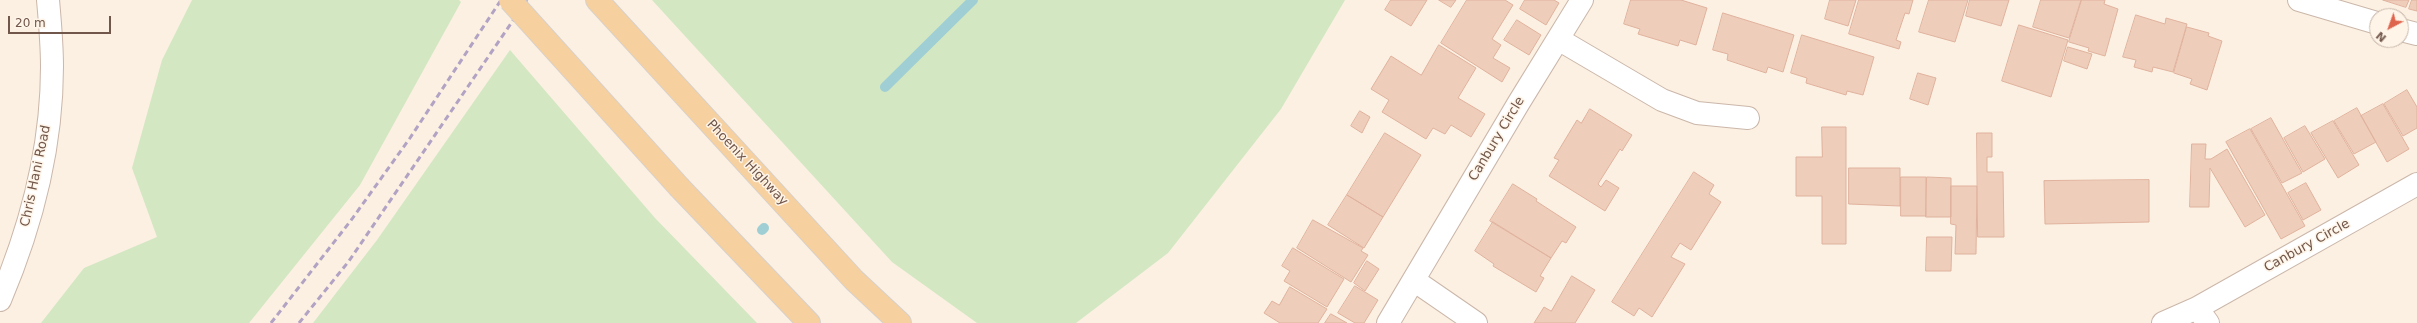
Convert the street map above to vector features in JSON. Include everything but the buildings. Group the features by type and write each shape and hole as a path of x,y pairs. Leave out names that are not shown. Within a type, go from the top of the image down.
{"main road":[{"path":"510,0 680,188 809,323"},
{"name":"Phoenix Highway","path":"597,0 854,280 900,323"}],"street":[{"name":"Chris Hani Road","path":"0,300 15,263 33,203 48,132 52,67 48,0"},
{"name":"Canbury Circle","path":"1388,323 1415,281 1480,168 1582,0"},
{"path":"2299,0 2369,21"},
{"path":"1558,39 1662,100 1697,113 1748,118"},
{"name":"Canbury Circle","path":"2163,323 2203,316 2417,184"},
{"path":"1415,281 1476,323"}],"green space":[{"path":"192,0 459,0 461,2 360,185 249,323 41,323 84,268 157,237 132,168 162,60"},
{"path":"652,0 1345,0 1281,109 1168,253 1076,323 977,323 892,262"},
{"path":"510,50 655,218 757,323 313,323 377,240"}],"waterway":[{"path":"885,87 973,0"}],"railway":[{"path":"271,323 352,219 410,138 501,0"},
{"path":"299,323 349,261 527,0"}]}
